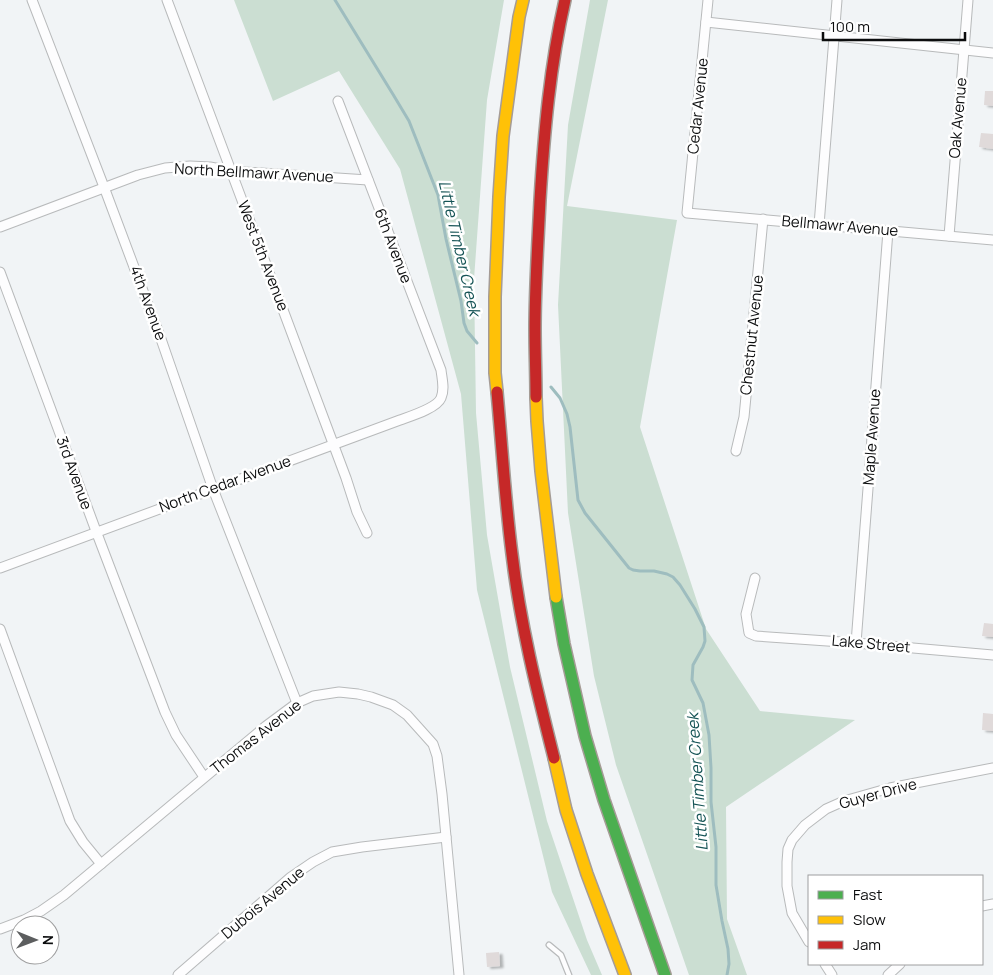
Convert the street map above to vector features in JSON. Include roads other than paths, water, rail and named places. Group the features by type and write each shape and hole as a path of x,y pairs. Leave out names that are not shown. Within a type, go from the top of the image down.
{"highway":[{"path":"522,0 509,85 504,136 499,197 495,297 495,373 512,556 534,677 566,810 624,975"},
{"path":"565,0 548,101 537,248 535,328 537,421 542,471 553,576 564,644 585,736 604,800 665,975"}],"street":[{"name":"4th Avenue","path":"32,0 161,339 213,489 297,704"},
{"name":"West 5th Avenue","path":"167,0 334,445 357,512 367,533"},
{"name":"Cedar Avenue","path":"687,213 708,0"},
{"path":"819,225 837,0"},
{"name":"Oak Avenue","path":"949,236 968,0"},
{"path":"706,22 993,53"},
{"name":"6th Avenue","path":"338,101 441,370 443,392"},
{"name":"North Bellmawr Avenue","path":"0,227 104,187 165,168 210,167 230,171 368,180"},
{"name":"Bellmawr Avenue","path":"687,213 993,240"},
{"name":"Chestnut Avenue","path":"736,451 744,417 763,219"},
{"name":"Maple Avenue","path":"856,642 888,231"},
{"name":"3rd Avenue","path":"0,272 150,673 176,735 204,778"},
{"name":"North Cedar Avenue","path":"0,568 400,420 431,407 441,399 443,392"},
{"name":"Lake Street","path":"755,578 746,614 749,633 756,636 856,642 993,655"},
{"path":"0,630 70,821 100,864"},
{"name":"Thomas Avenue","path":"0,929 42,911 266,726 297,704 314,696 339,692 371,696 393,705 407,715 433,744 442,794 459,975"},
{"name":"Guyer Drive","path":"808,940 792,913 787,886 788,849 792,840 805,826 826,809 844,801 890,788 993,768"},
{"name":"Dubois Avenue","path":"178,975 291,877 332,852 446,837"},
{"path":"888,975 899,965"}],"lane":[{"path":"549,945 561,956 569,975"}],"waterway":[{"name":"Little Timber Creek","path":"335,0 409,121 438,195 464,323 467,331 477,343"},
{"name":"Little Timber Creek","path":"551,387 560,398 567,414 578,500 585,513 629,568 640,571 654,571 673,577 695,609 704,627 705,641 693,665 692,680 703,703 709,735 711,802 716,847 716,885 728,949 729,964 727,975"}]}
